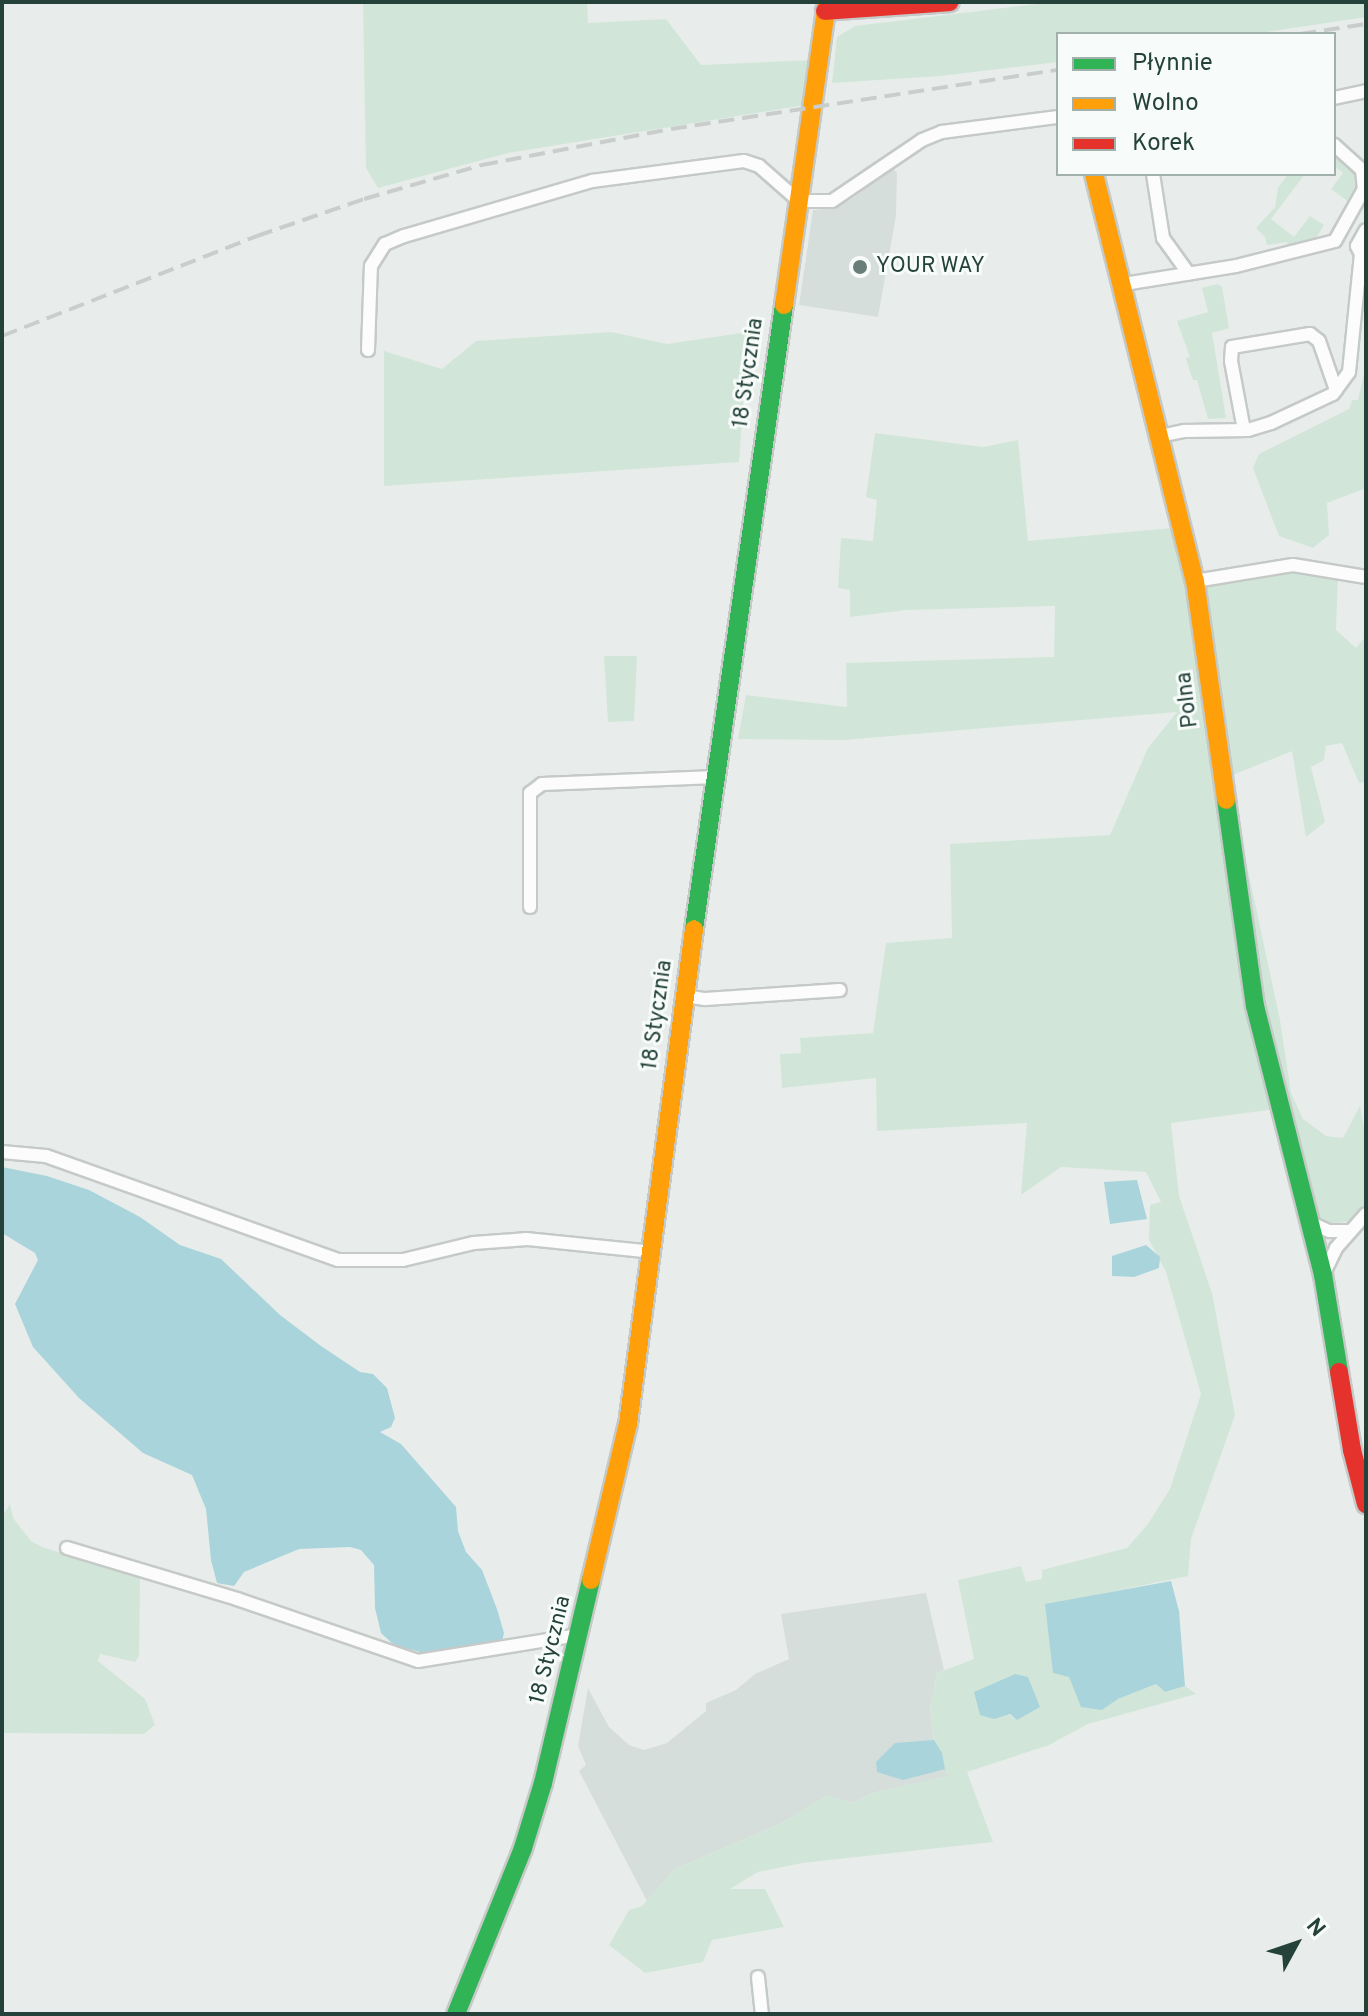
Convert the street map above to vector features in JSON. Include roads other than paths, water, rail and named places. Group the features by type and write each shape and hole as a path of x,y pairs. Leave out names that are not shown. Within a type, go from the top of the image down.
{"street":[{"path":"826,7 950,2"},
{"name":"18 Stycznia","path":"456,2014 523,1848 543,1783 628,1424 685,996 826,7"},
{"path":"1336,98 1366,91"},
{"path":"368,350 371,266 385,244 404,236 592,181 744,161 759,166 799,201 839,199 922,140 942,132 1056,117"},
{"path":"1124,284 1304,251 1335,241 1364,189 1362,170 1336,147"},
{"name":"Polna","path":"1095,176 1124,284 1195,581 1255,1006 1323,1275 1352,1450 1366,1504"},
{"path":"1153,176 1163,238 1189,274"},
{"path":"1160,436 1184,431 1244,430 1271,423 1336,390 1349,372 1361,254 1357,246 1366,230"},
{"path":"1244,430 1230,350 1232,347 1310,334 1319,341 1336,390"},
{"path":"1330,372 1351,358"},
{"path":"1195,581 1293,565 1366,577"},
{"path":"530,907 530,793 542,784 716,777"},
{"path":"685,996 705,999 840,990"},
{"path":"2,1152 46,1156 338,1260 403,1260 474,1243 527,1239 652,1252"},
{"path":"1323,1275 1336,1248 1366,1214"},
{"path":"1311,1223 1329,1231 1351,1231"},
{"path":"67,1548 237,1599 418,1661 579,1635"},
{"path":"758,1977 762,2014"}],"water":[{"path":"2,1167 47,1176 89,1190 140,1217 180,1245 221,1259 280,1315 360,1372 373,1374 387,1388 395,1418 391,1427 380,1432 401,1444 456,1507 458,1531 466,1552 482,1570 497,1609 504,1633 502,1642 424,1653 394,1645 381,1633 375,1608 374,1565 361,1550 350,1547 299,1549 244,1572 234,1586 217,1583 211,1560 206,1509 192,1475 143,1453 79,1398 33,1347 15,1304 38,1260 35,1253 2,1233"},
{"path":"1137,1180 1147,1219 1110,1224 1104,1182"},
{"path":"1146,1245 1160,1257 1159,1268 1134,1277 1112,1276 1112,1256"},
{"path":"1171,1581 1179,1611 1185,1686 1165,1692 1156,1684 1118,1699 1102,1710 1081,1707 1069,1677 1053,1673 1045,1604"},
{"path":"1015,1674 1028,1677 1040,1707 1017,1720 1010,1714 994,1719 980,1715 974,1692"},
{"path":"934,1740 942,1753 945,1769 903,1780 877,1772 876,1762 895,1743"}],"railway":[{"path":"1313,32 1366,24"},
{"path":"2,336 257,236 364,199 482,165 671,129 1056,70"}],"place":[{"name":"YOUR WAY","path":"860,267"}]}
